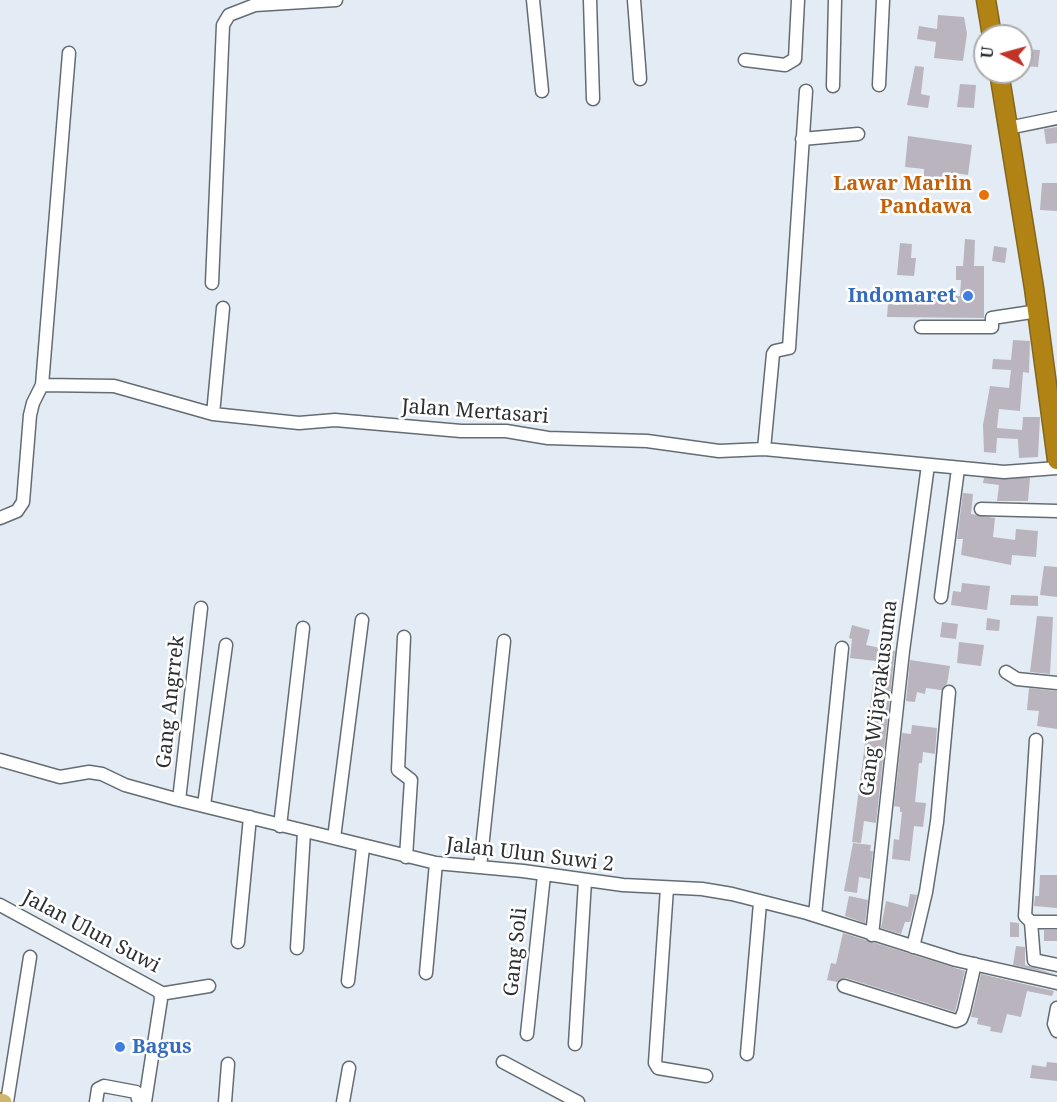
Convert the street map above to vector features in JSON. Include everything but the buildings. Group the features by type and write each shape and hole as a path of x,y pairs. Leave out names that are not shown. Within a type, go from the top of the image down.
{"highway":[{"path":"986,0 990,24"},
{"path":"1001,84 1038,311 1057,460"}],"street":[{"path":"212,283 223,24 229,15 255,2 336,0"},
{"path":"533,0 542,91"},
{"path":"590,0 593,99"},
{"path":"634,0 640,79"},
{"path":"745,60 785,65 795,59 798,0"},
{"path":"833,86 835,0"},
{"path":"879,85 883,0"},
{"path":"0,518 17,511 23,502 30,415 42,385 69,53"},
{"path":"764,449 773,354 775,351 789,348 806,91"},
{"path":"1008,128 1057,118"},
{"path":"802,139 858,134"},
{"path":"213,414 223,308"},
{"path":"921,327 992,327 992,318 1038,311"},
{"name":"Jalan Mertasari","path":"42,385 114,386 213,414 299,423 335,420 460,431 506,431 548,438 647,441 719,451 764,449 831,453 958,469 1004,472 1057,468"},
{"name":"Gang Wijayakusuma","path":"872,935 903,651 928,465"},
{"path":"941,597 958,469"},
{"path":"981,509 1057,511"},
{"name":"Gang Angrrek","path":"179,800 201,608"},
{"path":"334,838 362,620"},
{"path":"280,826 303,628"},
{"path":"404,638 398,770 411,778 406,856"},
{"path":"480,867 504,641"},
{"path":"204,805 226,645"},
{"path":"815,915 842,648"},
{"path":"1006,672 1017,679 1057,683"},
{"path":"913,947 926,892 937,822 948,692"},
{"path":"1036,740 1025,916 1031,922 1034,960 1057,965"},
{"name":"Jalan Ulun Suwi 2","path":"0,760 60,777 89,772 102,774 125,785 179,800 363,847 436,863 585,881 702,889 815,915 913,947 1057,983"},
{"path":"238,942 250,817"},
{"path":"297,948 304,832"},
{"path":"348,981 363,847"},
{"path":"426,973 436,863"},
{"name":"Gang Soli","path":"527,1034 544,875"},
{"path":"575,1044 585,881"},
{"path":"667,888 655,1063 658,1068 706,1076"},
{"path":"747,1054 760,903"},
{"name":"Jalan Ulun Suwi","path":"0,905 158,990 160,994 145,1102"},
{"path":"1031,922 1057,922"},
{"path":"4,1102 30,957"},
{"path":"844,986 956,1021 961,1019 964,1011 975,964"},
{"path":"160,994 209,986"},
{"path":"1057,1008 1054,1024 1057,1031"},
{"path":"503,1062 578,1102"},
{"path":"225,1102 228,1064"},
{"path":"344,1102 350,1068"},
{"path":"96,1102 98,1089 104,1086 136,1092 139,1102"}],"place":[{"name":"Lawar Marlin Pandawa","path":"984,195"},
{"name":"Indomaret","path":"968,296"},
{"name":"Bagus","path":"120,1047"}]}
